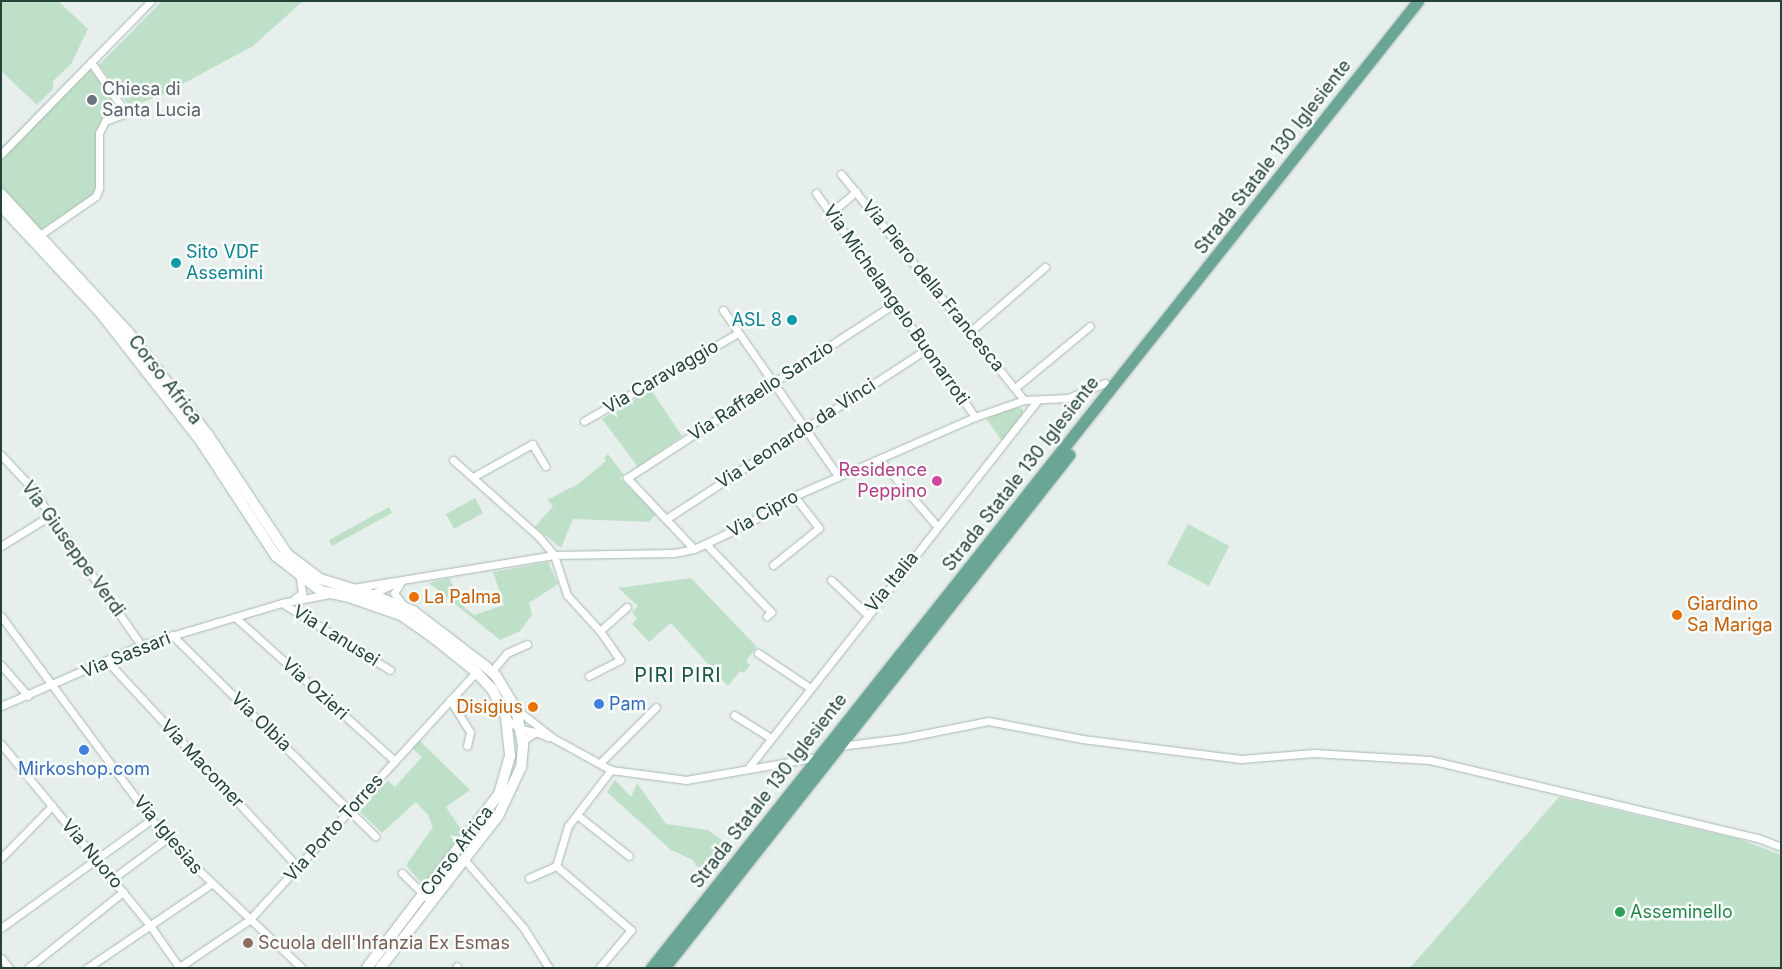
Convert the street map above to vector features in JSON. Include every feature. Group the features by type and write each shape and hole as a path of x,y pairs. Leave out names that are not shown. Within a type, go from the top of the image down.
{"main road":[{"name":"Strada Statale 130 Iglesiente","path":"651,968 1418,1"},
{"name":"Strada Statale 130 Iglesiente","path":"664,968 1427,1"}],"street":[{"path":"1,154 152,1"},
{"path":"40,236 96,196 99,188 98,133 106,121 126,113 91,62"},
{"name":"Via Piero della Francesca","path":"842,174 971,331 1024,400"},
{"path":"831,213 856,192"},
{"name":"Via Michelangelo Buonarroti","path":"816,193 975,417"},
{"name":"Corso Africa","path":"1,194 128,332 208,435 287,554 314,576 401,616 476,672 492,689 506,720 510,751 506,774 499,794 460,856 380,968"},
{"name":"Corso Africa","path":"1,206 100,312 200,440 276,556 300,578 318,589 332,594 347,590 372,594 413,612 491,672 516,709 523,746 521,767 498,816 460,856"},
{"path":"971,331 1045,267"},
{"name":"Via Raffaello Sanzio","path":"666,519 627,478 895,303"},
{"path":"723,310 838,476"},
{"path":"1015,388 1090,326"},
{"name":"Via Caravaggio","path":"584,421 738,334"},
{"name":"Via Leonardo da Vinci","path":"666,519 927,349"},
{"name":"Via Cipro","path":"347,590 554,555 674,553 694,549 707,544 794,496 975,417 1024,400 1068,398 1105,383"},
{"name":"Via Italia","path":"749,767 937,526 1030,414 1038,400"},
{"path":"473,477 532,444 545,466"},
{"name":"Via Giuseppe Verdi","path":"1,455 29,484 142,645"},
{"path":"453,460 554,555 567,595 600,631 620,660 589,676"},
{"path":"880,460 937,526"},
{"path":"773,565 819,528 794,496"},
{"path":"3,542 51,516"},
{"path":"666,519 694,549"},
{"path":"707,544 771,612 767,616"},
{"path":"314,576 318,589"},
{"path":"295,598 302,593 300,578"},
{"path":"403,580 394,593 396,599 413,612"},
{"name":"Via Cipro","path":"372,594 403,580"},
{"path":"831,580 867,614"},
{"name":"Via Sassari","path":"1,706 28,696 142,645 282,603 318,589 347,590"},
{"name":"Via Sassari","path":"282,603 332,594"},
{"name":"Via Lanusei","path":"282,603 390,670"},
{"path":"600,631 627,608"},
{"name":"Via Iglesias","path":"1,616 166,839 211,884 302,968"},
{"name":"Via Ozieri","path":"236,617 395,761"},
{"name":"Via Olbia","path":"172,635 350,809 375,836"},
{"path":"491,672 507,652 527,644"},
{"path":"758,653 810,688"},
{"name":"Via Macomer","path":"106,662 298,867"},
{"path":"1,665 28,696"},
{"name":"Via Porto Torres","path":"178,967 249,920 476,672"},
{"path":"450,700 470,732 468,746"},
{"path":"600,763 656,707"},
{"path":"516,709 553,738"},
{"path":"734,716 772,738"},
{"path":"506,720 520,728 553,738 612,770 686,780 749,767 818,757"},
{"path":"840,746 903,738 988,721 1082,738 1241,759 1314,753 1430,760 1758,838 1781,847"},
{"path":"523,746 525,739 536,732"},
{"name":"Via Nuoro","path":"1,744 149,924 178,967"},
{"path":"529,878 556,866 568,826 612,770"},
{"path":"1,858 52,806"},
{"path":"577,815 629,856"},
{"path":"1,928 152,819"},
{"path":"112,879 166,839"},
{"path":"460,856 523,927 549,968"},
{"path":"556,866 631,930 599,968"},
{"path":"402,872 428,899"},
{"path":"87,968 149,924 211,884"},
{"path":"28,968 123,892"},
{"name":"Corso Africa","path":"367,968 428,899"},
{"path":"1,958 9,968"}],"green space":[{"path":"1,1 58,1 88,29 71,64 53,81 53,89 37,105 1,71"},
{"path":"162,1 303,1 253,46 162,95 130,107 99,65"},
{"path":"86,63 122,111 96,132 97,183 92,196 40,230 1,187 1,148"},
{"path":"651,390 682,436 638,467 602,419"},
{"path":"1017,408 1023,409 1023,415 1002,441 986,418"},
{"path":"608,454 624,475 620,478 656,514 649,522 573,519 561,548 535,527 553,506 547,500 578,484 606,461 604,458"},
{"path":"475,498 483,513 454,529 446,514"},
{"path":"389,507 392,513 332,546 329,540"},
{"path":"1188,524 1229,546 1209,586 1167,564"},
{"path":"548,562 558,584 529,603 532,615 520,631 500,640 429,583 449,578 465,608 474,615 504,605 493,572"},
{"path":"691,578 757,647 746,661 750,665 744,673 740,671 728,686 671,623 649,642 632,624 637,619 632,612 638,606 618,588"},
{"path":"419,740 470,790 446,807 464,834 424,886 406,865 433,827 428,815 416,802 382,833 358,810 388,781 395,787 422,757 412,748"},
{"path":"615,780 631,797 637,783 666,824 708,830 734,849 706,883 693,860 671,850 607,792"},
{"name":"Asseminello","path":"1559,797 1739,839 1781,855 1781,968 1410,968"}],"place":[{"name":"Chiesa di Santa Lucia","path":"92,100"},
{"name":"Sito VDF Assemini","path":"176,263"},
{"name":"ASL 8","path":"792,320"},
{"name":"Residence Peppino","path":"937,481"},
{"name":"La Palma","path":"414,597"},
{"name":"Giardino Sa Mariga","path":"1677,615"},
{"name":"Pam","path":"599,704"},
{"name":"Disigius","path":"533,707"},
{"name":"Mirkoshop.com","path":"84,750"},
{"name":"Asseminello","path":"1620,912"},
{"name":"Scuola dell'Infanzia Ex Esmas","path":"248,943"}],"district":[{"name":"PIRI PIRI","path":"678,675"}]}
